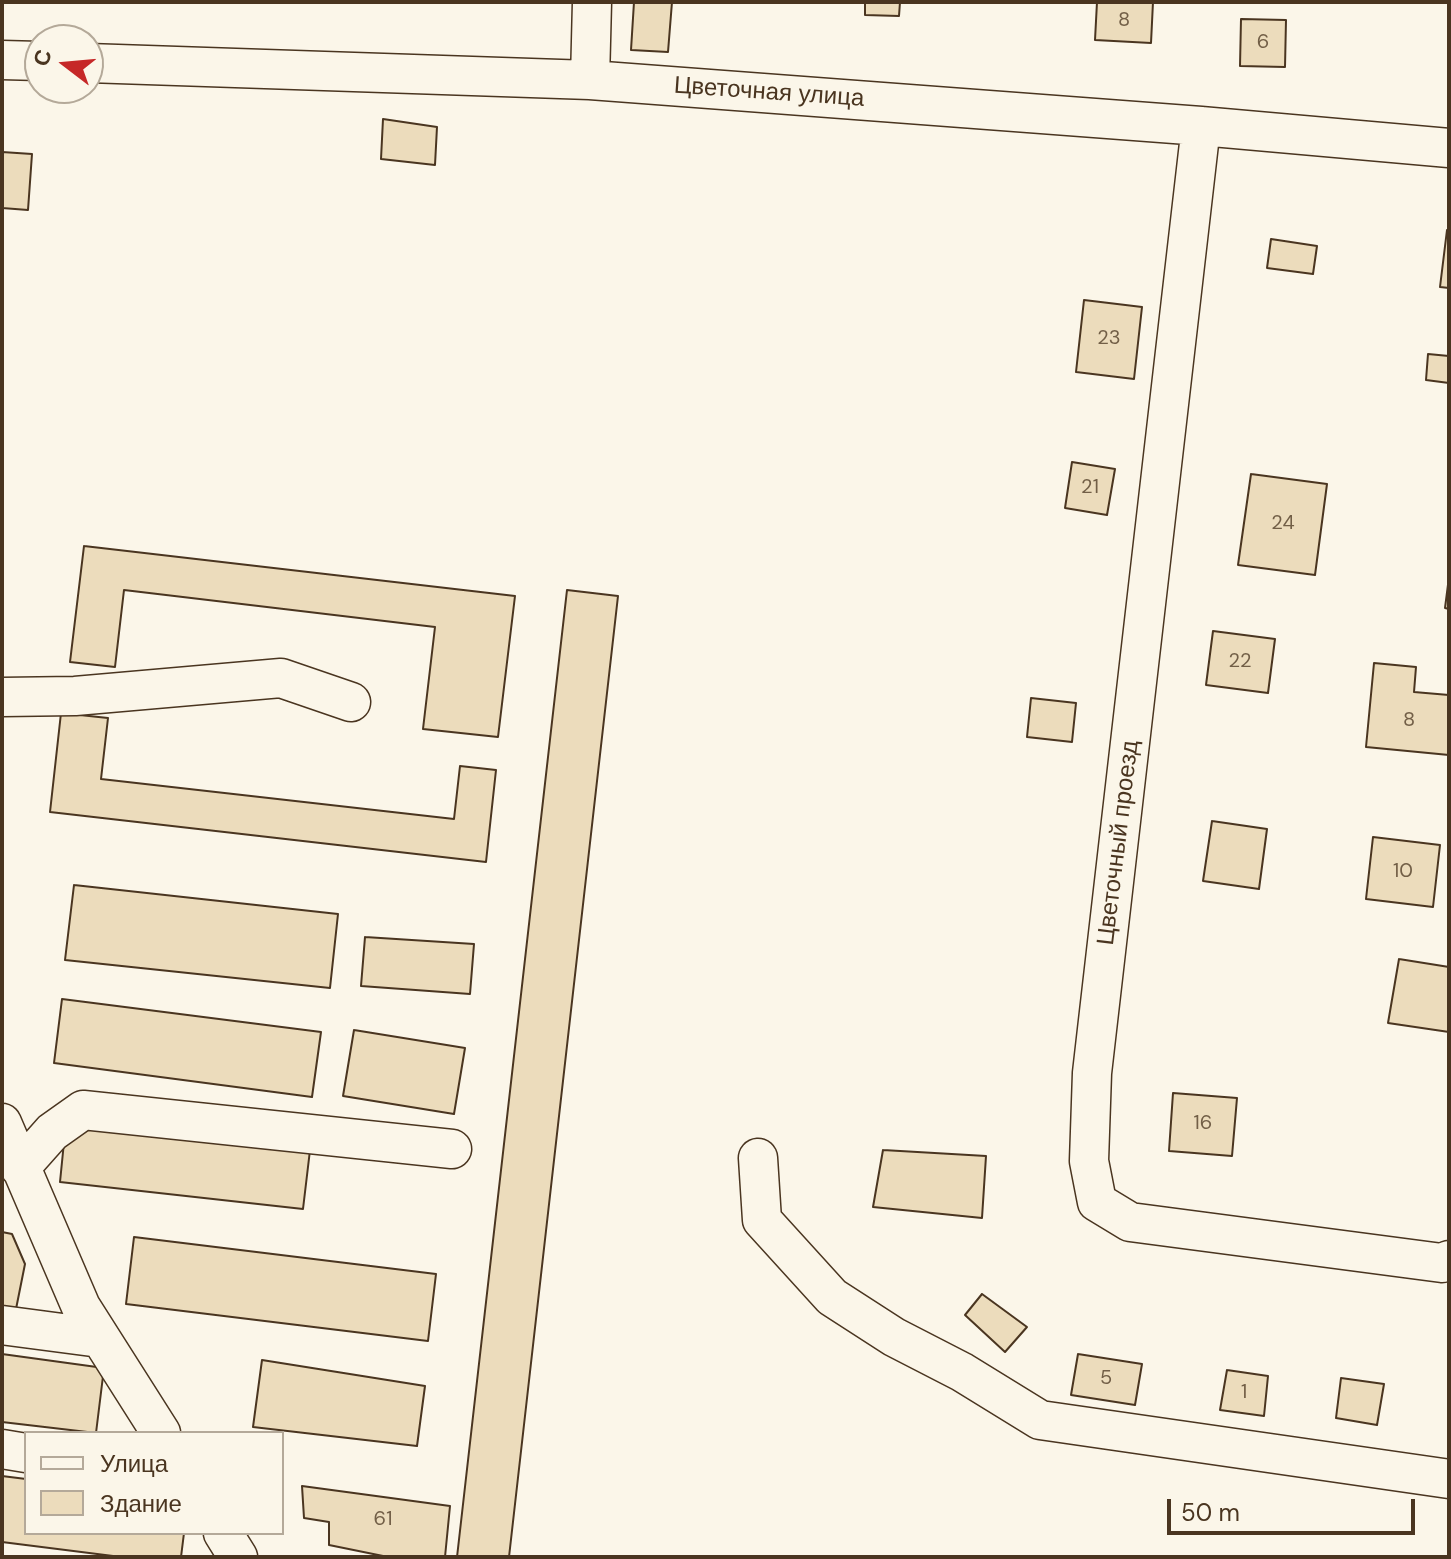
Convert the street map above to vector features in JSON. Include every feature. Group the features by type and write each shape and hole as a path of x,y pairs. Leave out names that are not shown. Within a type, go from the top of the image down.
{"street":[{"path":"590,80 592,2"},
{"path":"2,60 24,61"},
{"name":"Цветочная улица","path":"104,64 590,80 1449,148"},
{"name":"Цветочный проезд","path":"1201,126 1092,1073 1089,1161 1097,1202 1130,1222 1442,1263 1449,1260"},
{"path":"2,697 75,696 281,678 351,702"},
{"path":"20,1168 52,1132 83,1110 452,1149"},
{"path":"3,1127 81,1307 160,1431"},
{"path":"758,1158 762,1220 832,1297 894,1337 962,1372 1040,1420 1449,1479"},
{"path":"2,1325 100,1338"},
{"path":"2,1449 24,1453"},
{"path":"224,1535 238,1557"}],"building":[{"path":"634,2 672,2 668,52 631,50"},
{"path":"865,2 900,2 899,16 865,15"},
{"path":"1097,2 1153,2 1151,43 1095,40"},
{"path":"1241,19 1286,20 1285,67 1240,66"},
{"path":"383,119 437,127 435,165 381,159"},
{"path":"2,152 32,154 28,210 2,208"},
{"path":"1449,230 1449,288 1440,287"},
{"path":"1271,239 1317,246 1313,274 1267,268"},
{"path":"1084,300 1142,307 1134,379 1076,372"},
{"path":"1428,354 1449,356 1449,383 1426,380"},
{"path":"1072,462 1115,469 1107,515 1065,508"},
{"path":"1251,474 1327,484 1315,575 1238,565"},
{"path":"84,546 515,596 498,737 423,729 435,627 124,590 115,667 70,662"},
{"path":"1449,577 1449,609 1445,608"},
{"path":"567,590 618,596 509,1557 457,1557"},
{"path":"1213,631 1275,639 1268,693 1206,685"},
{"path":"1374,663 1416,667 1414,692 1449,695 1449,755 1366,747"},
{"path":"1031,698 1076,703 1072,742 1027,737"},
{"path":"61,713 108,718 101,779 454,819 460,766 496,770 486,862 50,812"},
{"path":"1212,821 1267,829 1259,889 1203,881"},
{"path":"1373,837 1440,845 1433,907 1366,899"},
{"path":"74,885 338,914 330,988 65,960"},
{"path":"365,937 474,944 470,994 361,986"},
{"path":"1399,959 1449,967 1449,1032 1388,1023"},
{"path":"62,999 321,1032 312,1097 54,1063"},
{"path":"354,1030 465,1048 454,1114 343,1096"},
{"path":"1173,1093 1237,1098 1232,1156 1169,1151"},
{"path":"66,1122 310,1150 303,1209 60,1182"},
{"path":"883,1150 986,1156 982,1218 873,1207"},
{"path":"2,1232 12,1234 25,1264 16,1309 2,1307"},
{"path":"134,1237 436,1274 428,1341 126,1304"},
{"path":"982,1294 1027,1327 1005,1352 965,1315"},
{"path":"2,1354 104,1368 96,1431 2,1422"},
{"path":"1078,1354 1142,1364 1135,1405 1071,1395"},
{"path":"262,1360 425,1386 417,1446 253,1427"},
{"path":"1227,1370 1268,1376 1264,1416 1220,1410"},
{"path":"1341,1378 1384,1384 1377,1425 1336,1418"},
{"path":"2,1476 24,1479 24,1535 184,1535 181,1557 121,1557 2,1542"},
{"path":"302,1486 450,1506 445,1557 388,1557 329,1545 329,1522 304,1518"}]}
